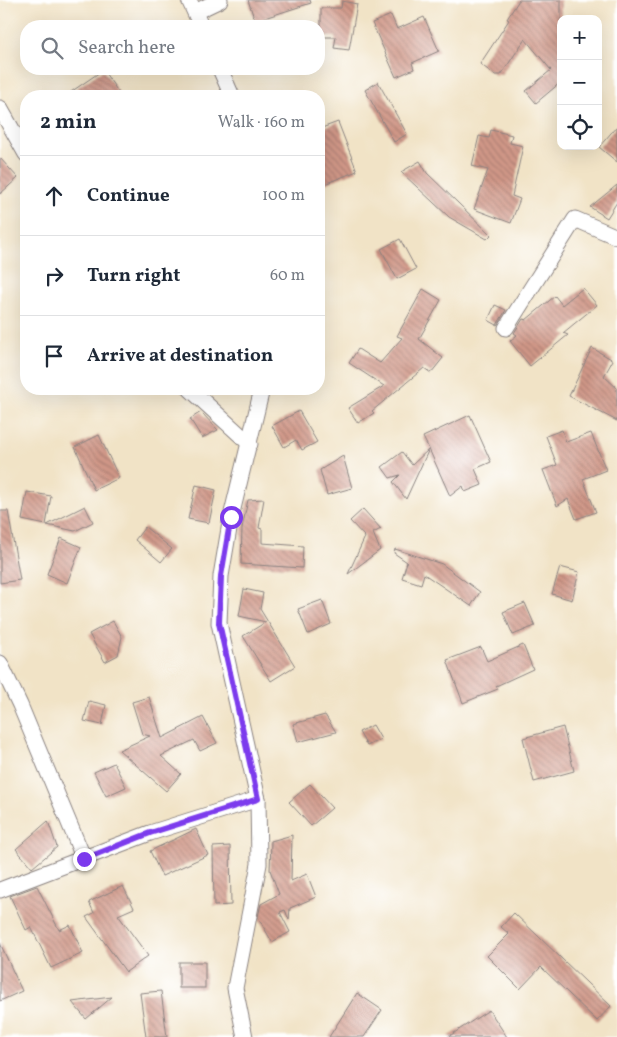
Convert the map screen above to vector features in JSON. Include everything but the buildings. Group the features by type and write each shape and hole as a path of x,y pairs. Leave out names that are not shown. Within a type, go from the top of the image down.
{"street":[{"path":"195,13 220,0"},
{"path":"223,75 229,90"},
{"path":"0,108 20,143"},
{"path":"506,328 575,219 617,237"},
{"path":"197,395 250,444"},
{"path":"245,1037 235,988 259,864 258,799 219,623 221,576 231,517 261,395"},
{"path":"0,663 84,859"},
{"path":"0,890 150,833 258,799"}],"route":[{"path":"84,859 150,833 258,799 219,623 221,576 231,517"}]}
